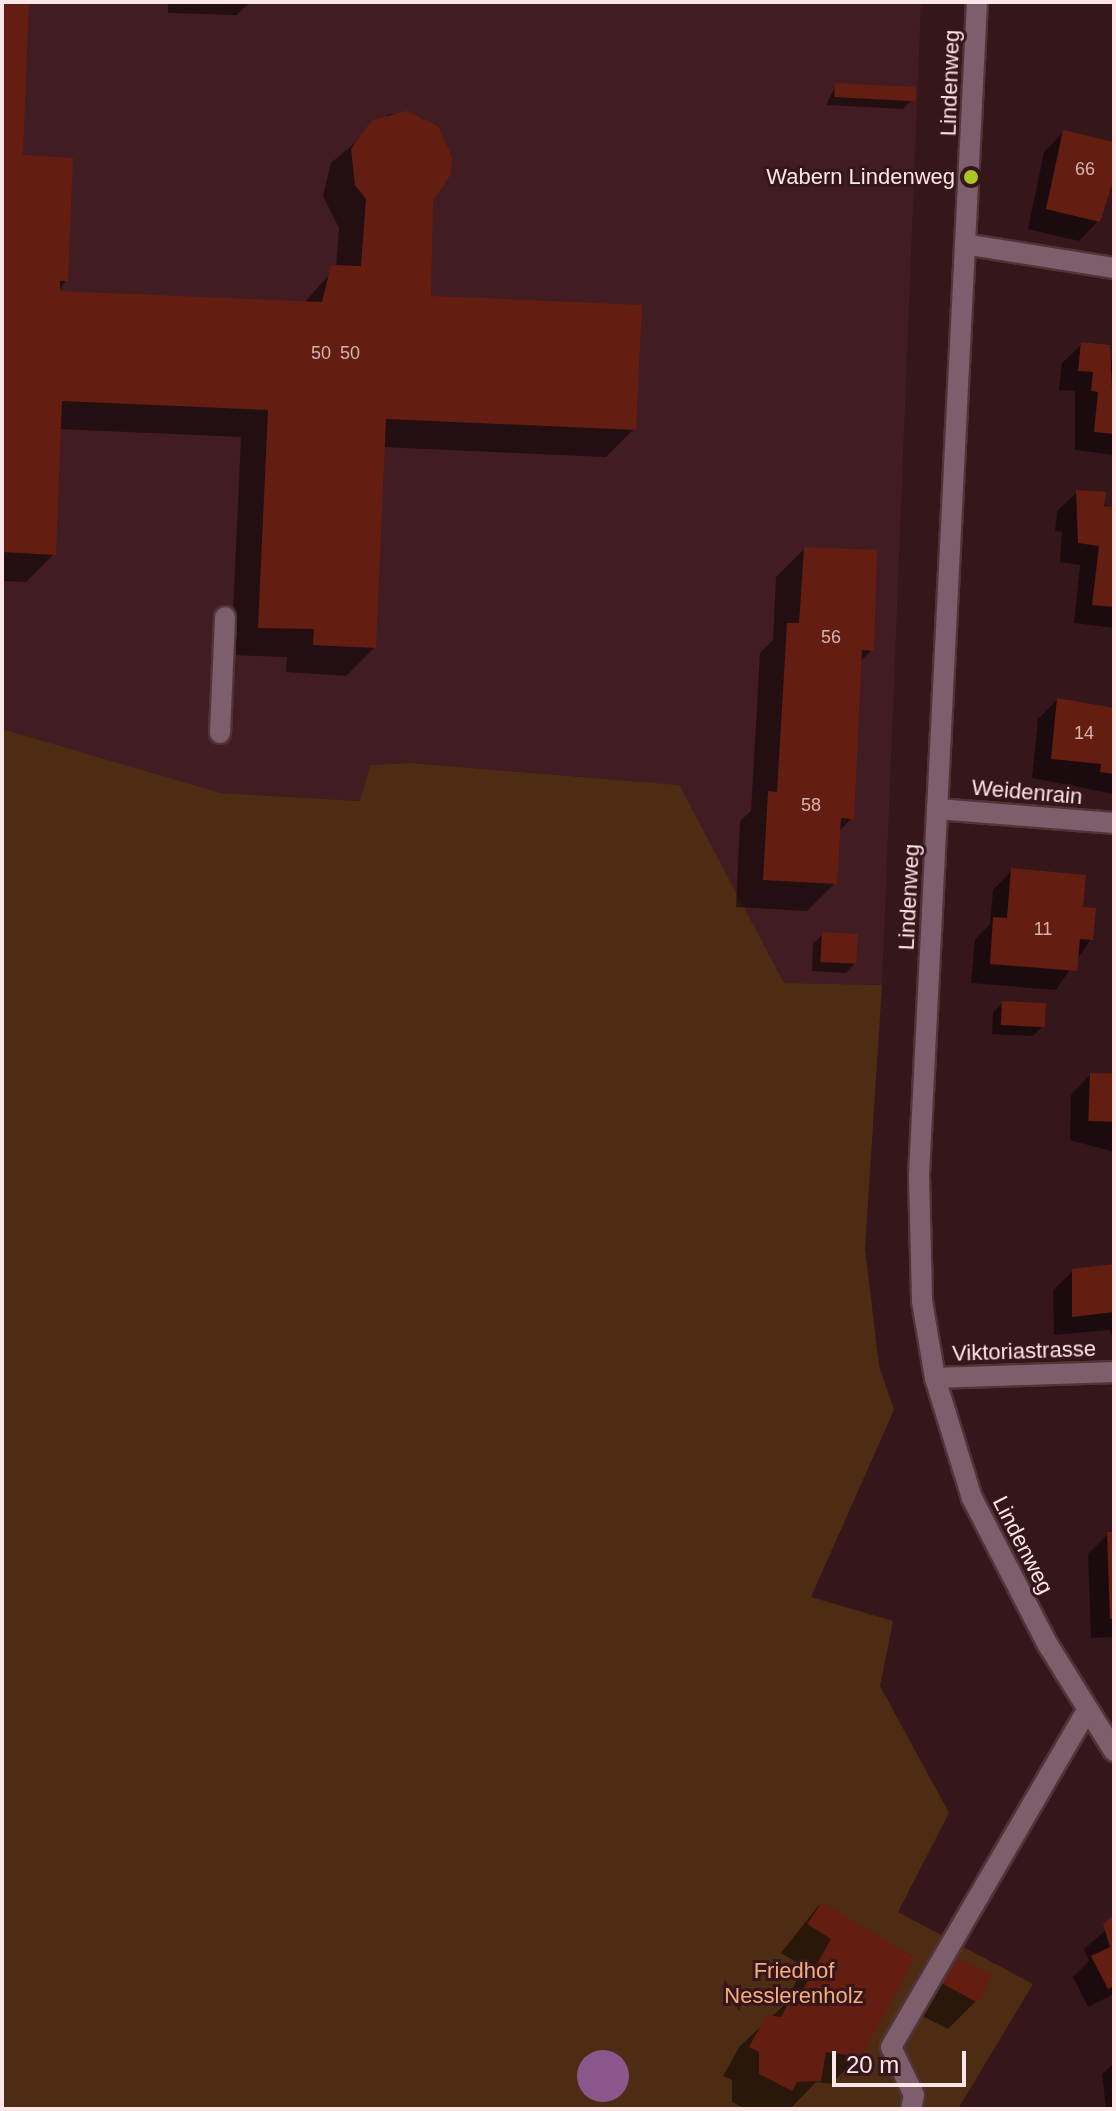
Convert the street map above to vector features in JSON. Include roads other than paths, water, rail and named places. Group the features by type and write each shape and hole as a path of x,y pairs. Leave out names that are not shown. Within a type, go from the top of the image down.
{"street":[{"name":"Lindenweg","path":"977,2 970,245 919,1176 922,1301 935,1378 972,1498 1087,1710 1114,1751"},
{"path":"970,245 1114,268"},
{"path":"220,733 225,617"},
{"name":"Weidenrain","path":"937,809 1114,823"},
{"name":"Viktoriastrasse","path":"935,1378 1114,1372"},
{"path":"911,2109 914,2095 891,2047 1087,1710"}],"place":[{"name":"Wabern Lindenweg","path":"971,177"}],"park label":[{"name":"Friedhof Nesslerenholz","path":"794,1982"}]}
